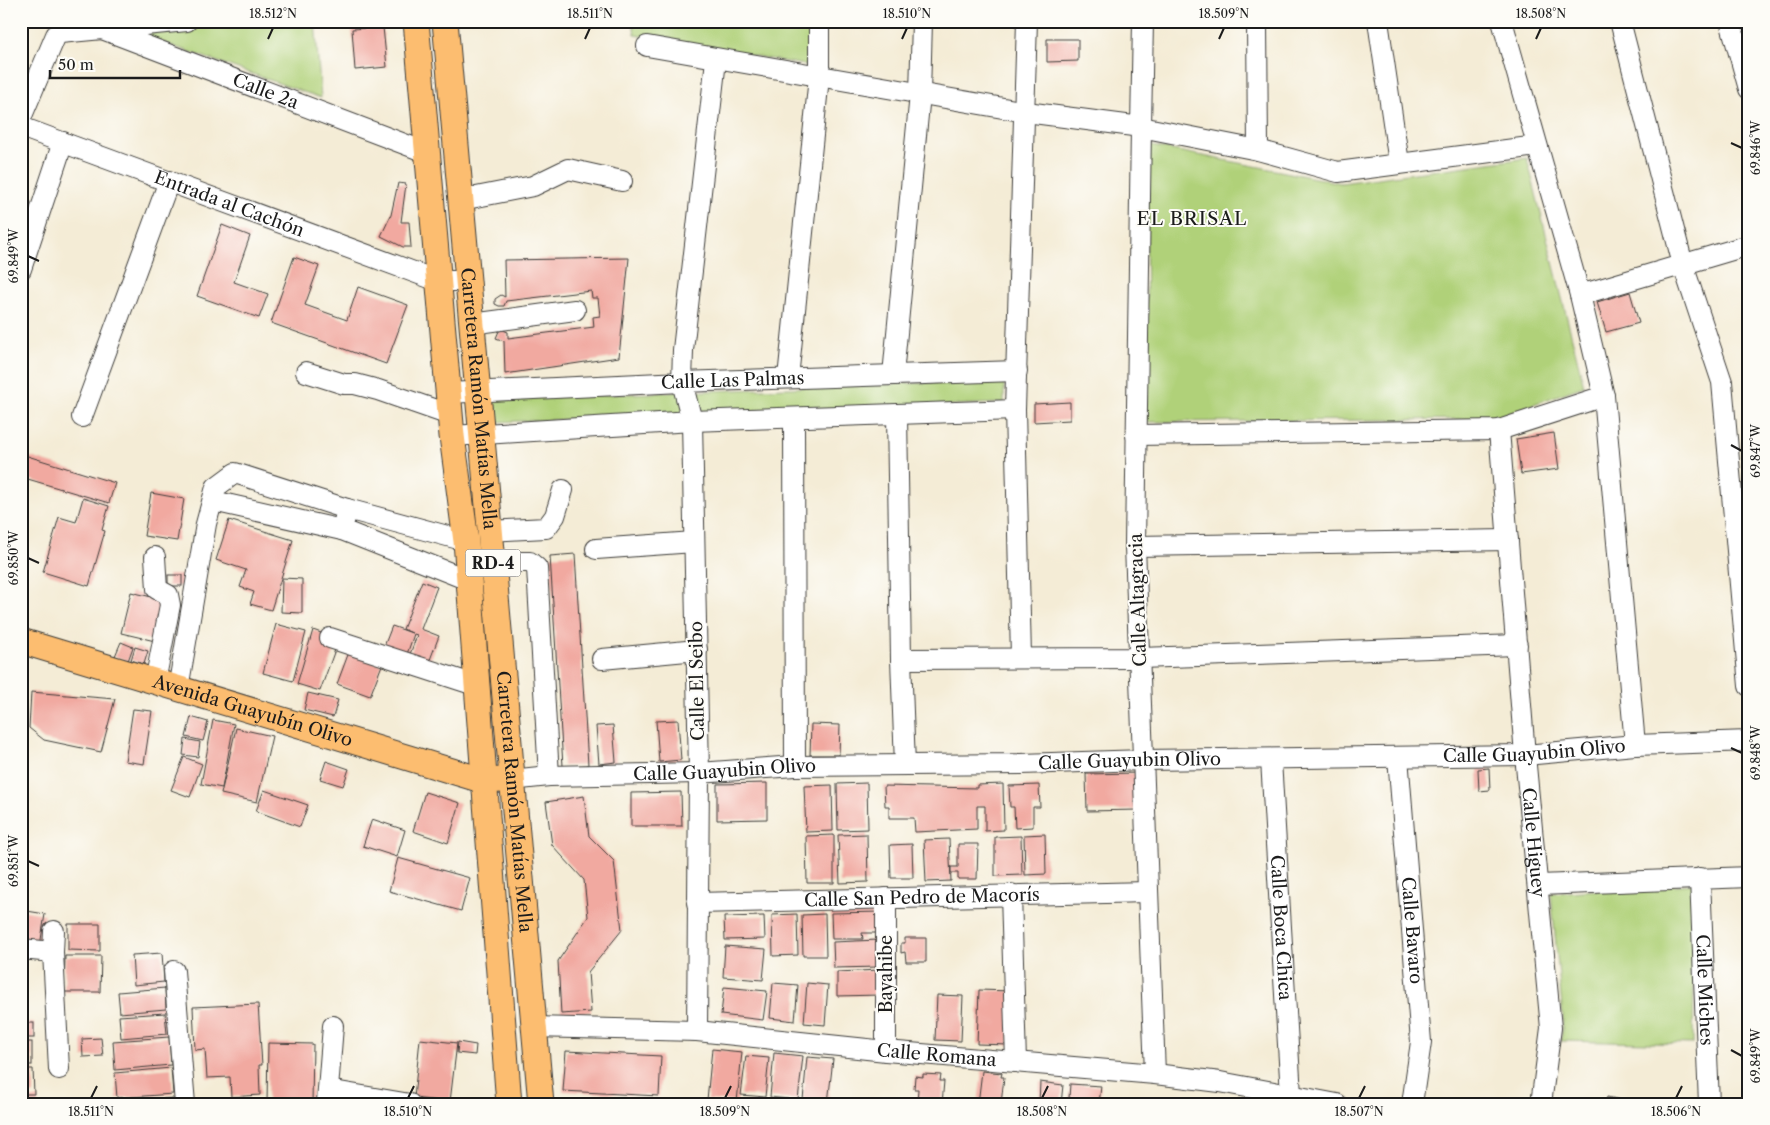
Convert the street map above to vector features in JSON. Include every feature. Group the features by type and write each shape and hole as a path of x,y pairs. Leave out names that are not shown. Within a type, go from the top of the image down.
{"main road":[{"name":"Carretera Ramón Matías Mella","path":"416,21 450,415 466,541 475,685 485,781 509,1104"},
{"name":"Carretera Ramón Matías Mella","path":"445,21 469,281 510,780 541,1104"},
{"name":"Avenida Guayubín Olivo","path":"21,641 485,781 510,780"}],"street":[{"path":"21,118 53,38 60,33 187,21"},
{"path":"788,378 819,77 819,21"},
{"path":"893,375 920,94 922,21"},
{"path":"1020,658 1015,410 1026,112 1027,21"},
{"name":"Calle Altagracia","path":"1143,21 1135,546 1155,1074"},
{"path":"1257,21 1258,150"},
{"path":"1378,21 1399,163"},
{"path":"1502,21 1580,295 1604,396 1635,745"},
{"path":"1620,21 1683,265 1722,382 1749,686"},
{"path":"1730,21 1749,89"},
{"name":"Calle 2a","path":"102,29 428,152"},
{"path":"647,46 716,60 1026,112 1140,127 1258,150 1338,172 1537,146"},
{"name":"Calle El Seibo","path":"697,1031 699,773 692,420 682,382 683,350 716,60"},
{"name":"Entrada al Cachón","path":"21,127 438,281"},
{"path":"21,269 63,142"},
{"path":"461,200 533,186 568,169 622,181"},
{"path":"82,417 169,181"},
{"path":"1580,295 1749,245"},
{"path":"438,281 469,281"},
{"path":"472,324 575,310"},
{"name":"Calle Las Palmas","path":"450,415 478,391 1016,371"},
{"path":"306,372 344,384 355,384 378,390 450,415 482,434 692,420 1015,410"},
{"path":"1136,435 1499,430 1604,396"},
{"path":"896,415 905,765"},
{"path":"794,418 795,766"},
{"name":"Calle Higuey","path":"1499,430 1525,755 1539,885 1551,1028 1541,1104"},
{"path":"178,689 206,524 212,501 216,487 235,473 347,509 466,541"},
{"path":"490,531 546,528 555,516 562,490"},
{"path":"212,501 342,530 468,580"},
{"path":"342,530 347,509"},
{"path":"1135,546 1508,540"},
{"path":"596,549 694,542"},
{"path":"155,557 157,589 168,595 170,605 155,682"},
{"path":"493,562 530,562 537,568 549,776"},
{"path":"330,638 475,685"},
{"path":"901,659 1140,658 1517,645"},
{"path":"602,659 696,650"},
{"name":"Calle Guayubin Olivo","path":"510,780 549,776 699,773 795,766 1525,755 1635,745 1749,741"},
{"name":"Calle Bavaro","path":"1398,757 1422,1042 1412,1104"},
{"name":"Calle Boca Chica","path":"1271,760 1291,1094"},
{"path":"1539,885 1700,878 1749,878"},
{"name":"Calle Miches","path":"1700,878 1709,1104"},
{"name":"Calle San Pedro de Macorís","path":"697,903 1148,892"},
{"path":"1011,894 1016,1062"},
{"name":"Bayahibe","path":"886,898 886,1051"},
{"path":"54,931 53,952 59,1069"},
{"path":"21,950 53,952"},
{"path":"174,971 185,1104"},
{"path":"333,1026 327,1097 410,1104"},
{"name":"Calle Romana","path":"533,1027 697,1031 886,1051 1155,1074 1220,1082 1338,1104"}],"green space":[{"path":"270,21 315,21 321,98 133,32"},
{"path":"633,21 810,21 810,66 635,35"},
{"path":"1147,145 1341,183 1527,158 1584,386 1492,419 1146,422"},
{"path":"1004,380 1004,403 496,422 492,399"},
{"path":"1695,884 1693,1044 1561,1041 1563,1018 1551,893"}],"building":[{"path":"383,27 387,67 355,70 352,29"},
{"path":"1047,39 1078,39 1078,61 1047,62"},
{"path":"398,183 406,184 401,222 409,222 411,247 403,247 381,236 391,215"},
{"path":"222,225 250,236 234,282 268,294 259,318 197,296"},
{"path":"294,257 319,266 305,305 347,320 358,287 408,305 386,364 271,323"},
{"path":"629,258 619,357 505,374 504,341 496,338 499,331 508,332 508,338 594,327 593,317 600,316 598,298 592,298 591,291 506,301 504,306 495,304 495,299 501,295 505,297 504,260"},
{"path":"1630,292 1639,323 1606,332 1597,302"},
{"path":"1070,402 1070,420 1034,422 1034,404"},
{"path":"1554,433 1559,469 1521,474 1516,439"},
{"path":"21,454 115,483 109,503 21,477"},
{"path":"151,493 184,499 177,541 144,536"},
{"path":"83,498 109,506 102,530 105,531 89,586 43,572 59,517 76,522"},
{"path":"229,520 293,540 271,610 250,604 254,592 240,587 246,570 216,560"},
{"path":"575,554 588,765 563,766 550,556"},
{"path":"168,575 182,575 182,586 168,586"},
{"path":"282,578 302,579 302,613 281,612"},
{"path":"422,581 437,587 421,629 439,636 428,665 409,657 417,635 414,634 406,657 383,649 392,626 412,633 403,629"},
{"path":"131,592 164,600 155,641 121,633"},
{"path":"276,624 306,632 293,681 263,673"},
{"path":"313,630 324,634 336,647 320,691 297,684"},
{"path":"121,642 133,647 128,661 115,656"},
{"path":"135,647 148,651 144,664 131,660"},
{"path":"349,652 382,665 370,696 337,684"},
{"path":"31,692 115,699 101,752 44,740 29,728"},
{"path":"308,693 338,700 333,717 304,710"},
{"path":"133,709 152,711 144,764 125,761"},
{"path":"191,717 208,722 203,741 186,737"},
{"path":"213,720 234,724 222,788 201,784"},
{"path":"678,720 681,760 659,762 656,721"},
{"path":"811,724 840,725 839,755 810,755"},
{"path":"613,725 616,762 599,764 596,726"},
{"path":"236,728 272,736 257,802 221,794"},
{"path":"185,739 200,742 198,757 183,755"},
{"path":"184,757 202,764 190,797 171,790"},
{"path":"326,761 349,769 343,786 320,779"},
{"path":"1489,768 1490,790 1479,791 1478,769"},
{"path":"1138,773 1138,810 1087,811 1086,774"},
{"path":"767,783 767,819 717,820 717,784"},
{"path":"867,783 868,829 838,830 837,784"},
{"path":"1003,784 1004,830 985,831 985,806 977,806 977,829 915,832 914,818 889,818 889,806 885,806 884,786 977,788 977,785"},
{"path":"832,785 833,831 806,832 804,786"},
{"path":"1039,785 1040,807 1033,807 1033,827 1015,828 1014,807 1010,807 1009,786"},
{"path":"264,790 308,805 300,827 256,811"},
{"path":"425,792 460,803 448,843 413,831"},
{"path":"681,792 682,826 631,826 631,793"},
{"path":"584,796 589,836 614,861 622,930 588,972 591,1012 561,1014 558,961 588,917 584,880 552,845 546,802"},
{"path":"372,819 405,830 397,857 363,846"},
{"path":"867,834 868,882 840,883 838,835"},
{"path":"1045,834 1046,874 1025,875 1024,835"},
{"path":"834,835 834,883 807,883 806,836"},
{"path":"1021,836 1022,875 995,876 995,837"},
{"path":"949,839 951,881 926,882 924,840"},
{"path":"912,844 913,878 891,878 890,845"},
{"path":"958,844 978,844 977,879 958,879 958,873 951,873 951,867 958,867"},
{"path":"398,858 470,878 461,911 389,891"},
{"path":"21,910 45,914 40,946 21,943"},
{"path":"881,912 882,933 862,933 863,939 832,939 831,913"},
{"path":"797,914 798,955 773,956 772,915"},
{"path":"825,914 826,956 803,956 802,915"},
{"path":"764,916 765,939 725,940 724,917"},
{"path":"68,924 100,924 100,951 68,950"},
{"path":"905,938 926,938 926,962 906,962 905,952 901,953 901,943 905,943"},
{"path":"878,940 879,967 834,968 833,942"},
{"path":"725,946 766,949 763,980 723,977"},
{"path":"162,953 164,982 134,985 132,955"},
{"path":"65,956 101,956 100,992 64,992"},
{"path":"879,970 880,995 837,996 837,972"},
{"path":"773,983 798,985 795,1021 770,1018"},
{"path":"807,983 828,985 825,1025 804,1023"},
{"path":"724,987 767,991 763,1020 721,1015"},
{"path":"165,988 166,1009 120,1013 118,992"},
{"path":"979,990 1011,991 1009,1045 977,1044"},
{"path":"937,995 963,996 961,1041 935,1040"},
{"path":"258,1004 262,1065 259,1065 260,1095 231,1097 230,1077 207,1078 205,1049 195,1050 193,1007"},
{"path":"165,1013 167,1034 121,1038 119,1016"},
{"path":"21,1023 34,1023 34,1038 21,1038"},
{"path":"169,1037 171,1065 115,1070 113,1041"},
{"path":"101,1038 103,1056 83,1057 82,1039"},
{"path":"420,1039 457,1043 450,1102 414,1098"},
{"path":"21,1042 32,1042 32,1065 21,1065"},
{"path":"458,1042 476,1045 475,1055 457,1053"},
{"path":"268,1043 313,1044 312,1104 267,1103"},
{"path":"712,1049 742,1052 737,1102 707,1100"},
{"path":"566,1051 661,1056 659,1096 563,1091"},
{"path":"774,1053 803,1056 798,1100 770,1097"},
{"path":"746,1056 769,1058 765,1097 741,1095"},
{"path":"807,1057 833,1059 828,1103 803,1100"},
{"path":"171,1068 173,1094 117,1098 115,1073"},
{"path":"21,1069 33,1069 34,1094 21,1094"},
{"path":"982,1071 1002,1073 1001,1077 1004,1077 1001,1104 978,1104"},
{"path":"923,1074 941,1075 940,1081 944,1081 942,1104 917,1104 918,1089 914,1089 915,1076 923,1077"},
{"path":"1040,1082 1063,1085 1061,1104 1039,1104"},
{"path":"1070,1084 1101,1086 1099,1104 1071,1104 1071,1098 1069,1098"},
{"path":"1607,1097 1638,1103 1638,1104 1605,1104"},
{"path":"21,1098 38,1098 38,1104 21,1104"},
{"path":"173,1098 173,1104 116,1104 116,1102"}],"district":[{"name":"EL BRISAL","path":"1192,218"}]}
